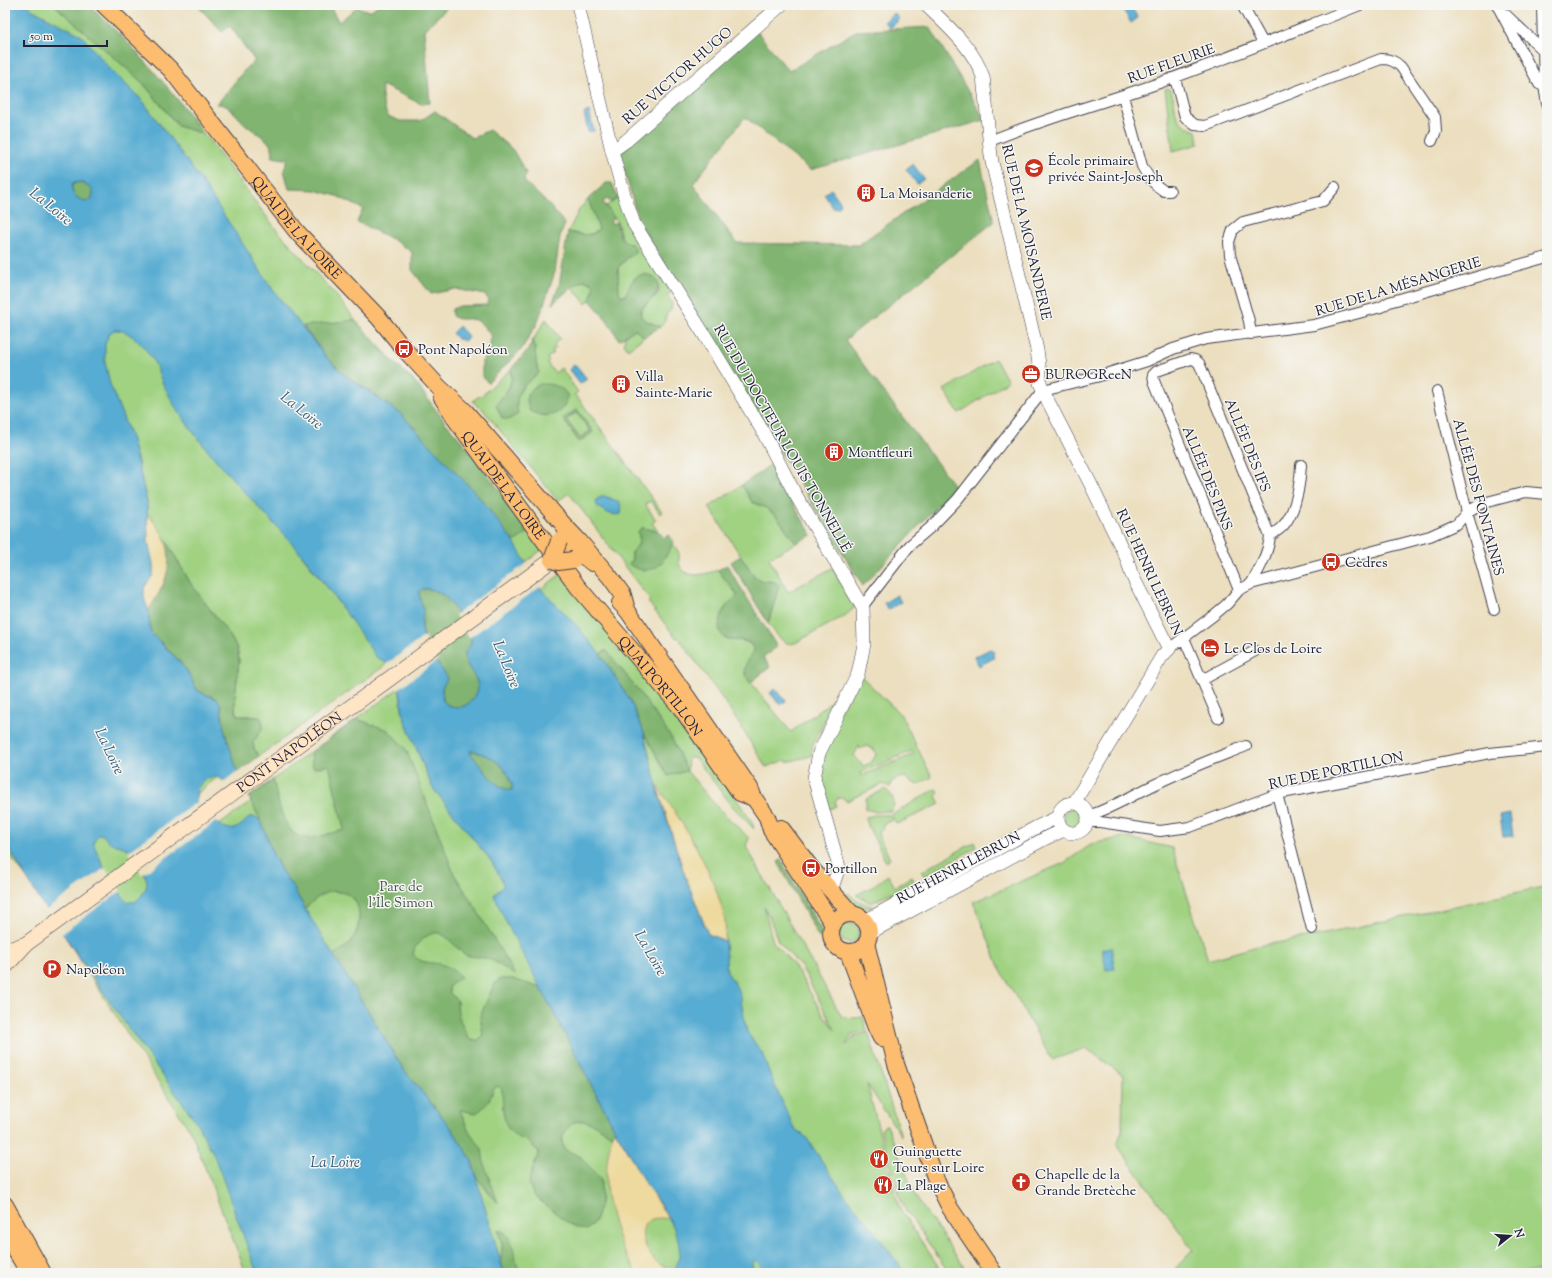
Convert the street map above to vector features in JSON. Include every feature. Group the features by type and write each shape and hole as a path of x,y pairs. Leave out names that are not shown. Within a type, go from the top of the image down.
{"main road":[{"name":"QUAI DE LA LOIRE","path":"104,5 171,70 288,221 379,318 431,378 465,411 580,542 610,577 623,595 627,610"},
{"name":"QUAI DE LA LOIRE","path":"431,378 456,420 563,557"},
{"path":"431,378 460,416 555,524 558,530 563,557"},
{"path":"563,524 568,540 563,557"},
{"path":"563,557 572,552 585,558 596,568 617,600 627,610 750,788 754,798 769,823 833,924"},
{"name":"QUAI PORTILLON","path":"563,557 598,612 681,708 740,793 754,798"},
{"name":"PONT NAPOLÉON","path":"9,956 563,557"},
{"path":"769,823 780,826 831,891 863,928 896,1064 939,1189 950,1208 994,1273"},
{"path":"841,916 863,928 858,950 848,952 837,947 833,942 831,936 833,924 841,916"},
{"path":"848,952 876,1028 896,1064"},
{"path":"5,1206 43,1273"},
{"path":"5,1233 29,1273"}],"street":[{"name":"RUE DU DOCTEUR LOUIS TONNELLÉ","path":"578,5 624,198 634,224 707,338 758,423 794,492 863,608 864,644 858,674 818,753 814,772 814,778 839,867 831,891"},
{"name":"RUE VICTOR HUGO","path":"612,151 626,141 781,5"},
{"name":"RUE DE LA MOISANDERIE","path":"926,5 966,46 983,77 989,119 988,133 992,162 1037,350 1040,383 1043,390"},
{"path":"1242,5 1264,43"},
{"name":"RUE FLEURIE","path":"990,140 1025,126 1123,96 1175,78 1360,5"},
{"path":"1542,5 1542,49 1544,86 1547,104"},
{"path":"1498,7 1542,49"},
{"path":"1498,7 1539,84 1544,86"},
{"path":"1175,78 1185,117 1195,125 1205,126 1382,59 1388,59 1401,67 1435,117 1436,131 1432,141"},
{"path":"1123,96 1142,166 1154,185 1164,192 1170,191"},
{"path":"1251,334 1249,321 1230,255 1229,242 1233,230 1243,222 1323,201 1334,187"},
{"name":"RUE DE LA MÉSANGERIE","path":"1043,390 1147,361 1173,349 1198,341 1320,324 1381,307 1388,302 1547,257"},
{"name":"ALLÉE DES IFS","path":"1153,375 1157,371 1191,359 1199,363 1270,536"},
{"name":"ALLÉE DES PINS","path":"1153,375 1154,381 1239,590"},
{"path":"863,608 868,599 910,545 931,527 957,500 1043,390"},
{"name":"RUE HENRI LEBRUN","path":"1043,390 1057,421 1127,559 1131,573 1169,649 1162,656 1074,803"},
{"name":"ALLÉE DES FONTAINES","path":"1437,391 1467,512 1494,609"},
{"path":"1251,584 1263,563 1269,547 1270,536 1283,526 1293,507 1300,487 1301,465"},
{"path":"1169,649 1227,604 1239,590 1251,584 1430,536 1457,524 1467,512 1483,503 1506,496 1530,491 1547,494"},
{"path":"1184,638 1218,718"},
{"path":"1202,680 1255,651"},
{"path":"1088,819 1189,768 1246,746"},
{"name":"RUE DE PORTILLON","path":"1088,819 1160,831 1190,827 1207,822 1277,794 1490,754 1547,747"},
{"path":"1277,794 1312,929"},
{"path":"1074,803 1082,805 1087,812 1088,819 1086,827 1078,833 1068,833 1060,827 1058,817 1061,808 1064,805 1074,803"},
{"name":"RUE HENRI LEBRUN","path":"863,928 1039,826 1058,817"},
{"name":"RUE HENRI LEBRUN","path":"863,928 1064,830"}],"green space":[{"name":"La Loire","path":"5,5 71,5 113,57 143,83 178,126 204,134 276,229 336,295 355,320 350,320 524,535 530,531 543,549 525,563 519,552 386,663 387,664 259,756 254,749 253,742 260,732 254,716 240,716 237,714 235,709 239,661 237,648 230,636 191,584 165,539 147,513 147,502 137,458 127,426 132,621 242,758 128,848 146,877 251,802 249,797 399,688 403,715 432,787 470,834 405,690 547,596 541,589 561,574 660,694 676,718 706,755 752,822 754,829 734,808 696,759 688,757 687,771 716,806 749,838 746,846 842,1017 863,1017 867,1030 853,1034 846,1044 847,1045 855,1036 868,1032 901,1136 867,1084 899,1207 943,1273 246,1273 192,1134 64,935 121,895 51,909 5,850","holes":["192,430 313,563 382,660 298,550 210,453","303,907 387,1042 312,953","764,907 778,941 802,968 835,1030 822,1013 794,965 773,942"]},
{"path":"54,5 88,5 150,66 204,134 178,126 143,83"},
{"path":"197,5 329,5 339,22 357,7 370,11 378,5 450,5 424,30 430,103 421,104 382,85 383,101 388,116 400,121 420,121 435,111 472,138 489,130 513,150 526,173 524,181 549,205 565,224 560,236 555,272 537,324 521,350 488,383 482,376 482,362 490,345 491,336 478,321 452,316 452,309 460,306 487,305 489,300 485,295 456,289 431,294 412,270 412,252 392,239 357,222 363,209 337,196 315,190 289,189 284,170 288,158 284,159 272,157 273,152 271,147 264,138 246,125 229,108 221,104 217,104 247,67 255,61 230,26 222,32"},
{"path":"930,27 985,120 810,170 745,117 693,184 737,243 858,245 980,160 994,222 845,340 955,487 863,586 639,223 619,151 755,29 789,71 856,31"},
{"path":"1167,88 1172,93 1176,115 1186,126 1196,131 1199,144 1173,151 1165,89"},
{"path":"81,182 92,189 93,194 91,200 85,202 73,193 72,185"},
{"path":"606,183 612,183 618,198 611,203 608,198 603,202 614,218 610,221 612,224 616,222 622,239 633,245 635,248 635,253 627,258 618,268 619,292 622,296 625,296 633,281 637,277 645,274 655,278 658,285 656,294 640,312 644,320 660,327 644,337 635,329 619,340 607,320 590,300 594,288 593,284 584,280 572,287 552,304 559,286 568,232 593,234 599,229 588,199"},
{"path":"618,198 630,227 671,293 667,295 672,303 671,310 666,315 666,321 660,327 641,317 642,309 658,293 659,288 657,281 634,279 625,296 622,296 619,292 618,268 627,258 635,253 632,244 624,241 622,238 617,222 606,206"},
{"path":"588,199 599,229 592,234 568,232 579,210"},
{"path":"584,280 593,284 595,288 590,300 586,304 572,287"},
{"path":"546,319 560,339 554,344 556,348 552,350 554,353 547,358 549,361 547,363 555,373 561,368 578,392 574,395 579,399 662,512 660,514 651,501 645,504 656,520 652,523 658,531 643,528 638,532 639,543 632,552 632,560 628,563 669,549 673,544 679,554 679,564 686,573 696,575 718,570 737,596 724,609 730,640 748,643 753,647 754,651 747,662 745,675 791,732 837,697 813,744 811,756 787,762 786,760 766,767 729,708 678,637 676,638 648,602 650,600 569,493 558,501 480,406 478,407 473,401 479,396 480,397 511,369 509,387 505,395 498,402 516,407 520,391 539,373 533,340","holes":["577,409 593,432 579,442 563,419","607,497 620,503 621,509 612,514 599,508"]},
{"path":"355,320 391,359 416,383 445,422 467,447 530,531 514,542 480,498 373,393 346,376 327,358 303,326"},
{"path":"635,329 644,337 628,349 624,343 625,335"},
{"path":"533,340 539,373 521,390 517,400 518,414 508,420 502,418 496,405 510,386 512,379 511,369 528,350"},
{"path":"995,359 1008,381 959,413 944,390"},
{"path":"540,384 559,387 566,392 568,396 566,403 558,412 554,414 542,415 530,411 527,402 529,392"},
{"path":"577,409 593,432 579,442 563,419","holes":["576,412 590,431 580,438 566,420"]},
{"path":"577,412 590,431 580,439 566,419"},
{"path":"773,463 793,504 812,535 796,543 777,517 766,508 752,502 742,485"},
{"path":"742,485 752,502 766,508 777,517 796,543 769,558 788,592 832,568 855,607 846,615 795,643 791,644 783,641 768,623 779,586 770,581 762,581 754,576 709,507"},
{"path":"643,528 658,531 664,538 669,535 674,542 661,564 647,570 637,569 628,563 632,560 632,552 639,543 638,532"},
{"path":"165,539 191,584 230,636 237,648 239,661 235,709 237,714 240,716 260,717 263,724 263,727 253,742 254,749 259,756 237,773 224,729 220,703 211,696 197,690 187,671 179,661 151,633 148,610 164,584 168,569"},
{"path":"741,556 754,576 762,581 776,582 779,586 768,623 731,562"},
{"path":"727,565 777,647 763,657 770,667 750,683 747,678 745,667 748,659 754,651 752,646 750,643 745,641 731,640 722,636 719,628 720,619 725,608 737,596 718,570"},
{"path":"422,589 436,591 448,600 457,612 471,639 471,644 465,653 466,661 475,677 478,688 471,701 463,707 451,706 443,701 442,688 447,678 429,653 424,642 419,596 419,592"},
{"path":"606,650 638,690 671,737 687,771 668,776 644,733 630,700 600,654"},
{"path":"861,676 901,715 932,777 917,785 905,777 898,778 891,782 890,787 883,784 847,801 842,798 838,798 835,802 836,806 826,811 816,751","holes":["859,746 860,749 866,746 874,749 876,755 871,763 863,766 854,755","912,751 914,754 861,776 860,773"]},
{"name":"Parc de l'Île Simon","path":"357,719 388,730 406,749 454,874 515,975 491,960 464,954 449,939 438,933 434,933 424,938 416,946 414,955 419,960 448,967 461,977 449,986 450,993 457,1001 460,1021 470,1040 479,1040 483,1034 480,1016 494,985 499,979 513,979 541,988 615,1130 612,1135 588,1122 582,1121 571,1125 563,1137 562,1144 564,1149 581,1157 601,1180 600,1207 596,1219 587,1230 576,1227 567,1222 533,1194 529,1183 530,1176 539,1152 527,1141 517,1137 511,1132 505,1121 502,1090 498,1086 493,1089 490,1099 485,1106 476,1113 460,1110 469,1131 482,1149 484,1164 498,1203 477,1178 471,1159 452,1129 404,1070 333,955 349,944 356,933 359,918 357,904 353,898 347,894 331,892 319,897 305,909 281,870 272,852 263,826 249,797 273,780 280,807 287,825 292,832 299,837 312,838 344,830 329,765 314,768 312,764 311,752"},
{"path":"471,750 485,755 499,763 510,775 512,790 501,787 495,782 471,754"},
{"path":"885,789 890,793 894,802 891,811 875,812 866,809 866,799"},
{"path":"936,789 939,793 936,796 940,804 897,824 892,817 893,820 883,824 883,829 877,832 890,859 886,862 868,826 866,817 875,815 891,815"},
{"path":"1069,808 1077,808 1083,814 1083,822 1077,828 1069,828 1063,822 1063,814"},
{"path":"1124,837 1172,848 1208,960 1258,946 1306,938 1543,887 1547,893 1547,1272 1171,1273 1193,1250 1117,1145 1122,1130 1123,1075 1086,1048 1052,1060 1000,969 973,902 1064,863 1092,844"},
{"path":"975,842 977,847 924,876 922,871"},
{"path":"781,860 824,935 819,938 778,862"},
{"path":"888,875 895,887 912,876 914,881 871,903 856,895 870,888"},
{"path":"848,893 856,900 873,907 863,908 853,905 843,896"},
{"path":"849,923 856,926 859,933 856,940 849,943 842,940 839,933 842,926"},
{"path":"885,1125 887,1125 915,1196 968,1273 949,1273 905,1209 901,1201 881,1130"},
{"path":"498,1230 504,1232 511,1241 520,1273 504,1273 501,1261 502,1244"}],"sand":[{"path":"147,513 165,539 169,559 163,585 148,610 144,597 144,588 153,575 153,564 148,541"},
{"path":"657,785 688,833 714,884 725,920 725,941 708,934 684,873"},
{"path":"615,1130 656,1200 669,1219 656,1218 648,1221 644,1226 643,1231 644,1243 650,1255 658,1263 675,1268 674,1273 636,1273 620,1243 606,1191 609,1148"}],"water":[{"name":"La Loire","path":"5,5 28,5 33,10 81,35 112,71 142,100 201,180 273,290 327,358 346,376 401,414 480,498 514,542 541,589 578,627 600,654 630,700 644,733 659,795 684,873 708,934 725,941 727,972 739,991 747,1032 762,1053 794,1128 806,1137 842,1191 900,1266 902,1273 766,1273 755,1259 752,1266 753,1273 674,1273 678,1260 679,1249 677,1236 669,1218 646,1185 615,1130 505,920 494,895 503,886 502,880 491,861 432,787 403,715 399,683 387,664 376,657 308,562 222,467 193,432 175,406 162,382 154,362 146,350 126,332 120,330 114,330 109,334 105,344 105,362 110,384 132,440 147,502 148,541 153,564 153,575 144,588 144,597 148,610 151,633 179,661 187,671 197,690 217,699 220,703 224,729 240,780 228,786 222,780 215,777 202,782 196,793 198,805 200,809 213,821 228,829 240,826 250,816 259,819 281,870 293,887 404,1070 452,1129 471,1159 504,1273 257,1273 214,1155 195,1120 127,1026 41,902 5,842","holes":["81,182 92,189 93,194 91,200 85,202 73,193 72,185","422,589 430,589 443,595 457,612 471,639 471,644 465,653 466,661 475,677 478,688 471,701 463,707 451,706 443,701 442,688 447,679 446,675 425,643 422,626 423,610 419,592","470,751 483,754 498,763 506,771 512,785 512,790 501,787 495,782","100,834 103,835 111,843 127,849 144,872 147,882 146,887 144,892 135,902 128,902 114,884 102,864 94,846 96,837"]},
{"path":"1130,5 1138,18 1131,23 1122,8"},
{"path":"894,13 900,19 890,28 884,22"},
{"path":"589,111 594,131 588,132 584,113"},
{"path":"913,164 924,179 917,184 906,169"},
{"path":"831,189 841,203 839,207 833,208 824,194"},
{"path":"459,326 468,338 464,341 460,339 458,340 452,333"},
{"path":"573,365 576,365 587,379 580,384 569,370"},
{"path":"604,496 615,500 620,504 622,510 621,514 615,515 605,512 597,506 597,499"},
{"path":"897,595 901,602 888,610 884,603"},
{"path":"990,649 994,651 994,658 979,666 974,657"},
{"path":"775,688 786,701 780,705 770,693"},
{"path":"1510,814 1513,836 1503,837 1500,816"},
{"path":"1111,947 1115,969 1106,970 1102,949"}],"pier":[{"path":"527,563 541,586 469,638 455,615"},
{"path":"425,636 426,642 438,660 397,690 397,683 385,665"},
{"path":"239,771 242,779 229,794 223,783"},
{"path":"199,800 203,809 217,821 142,875 128,852"},
{"path":"105,868 121,891 61,934 45,911"}],"place":[{"name":"École primaire privée Saint-Joseph","path":"1034,168"},
{"name":"La Moisanderie","path":"866,193"},
{"name":"Pont Napoléon","path":"404,349"},
{"name":"BUROGReeN","path":"1031,374"},
{"name":"Villa Sainte-Marie","path":"621,384"},
{"name":"Montfleuri","path":"834,452"},
{"name":"Cèdres","path":"1331,562"},
{"name":"Le Clos de Loire","path":"1210,648"},
{"name":"Portillon","path":"811,868"},
{"name":"Napoléon","path":"52,969"},
{"name":"Guinguette Tours sur Loire","path":"879,1159"},
{"name":"Chapelle de la Grande Bretèche","path":"1021,1182"},
{"name":"La Plage","path":"883,1185"}]}
